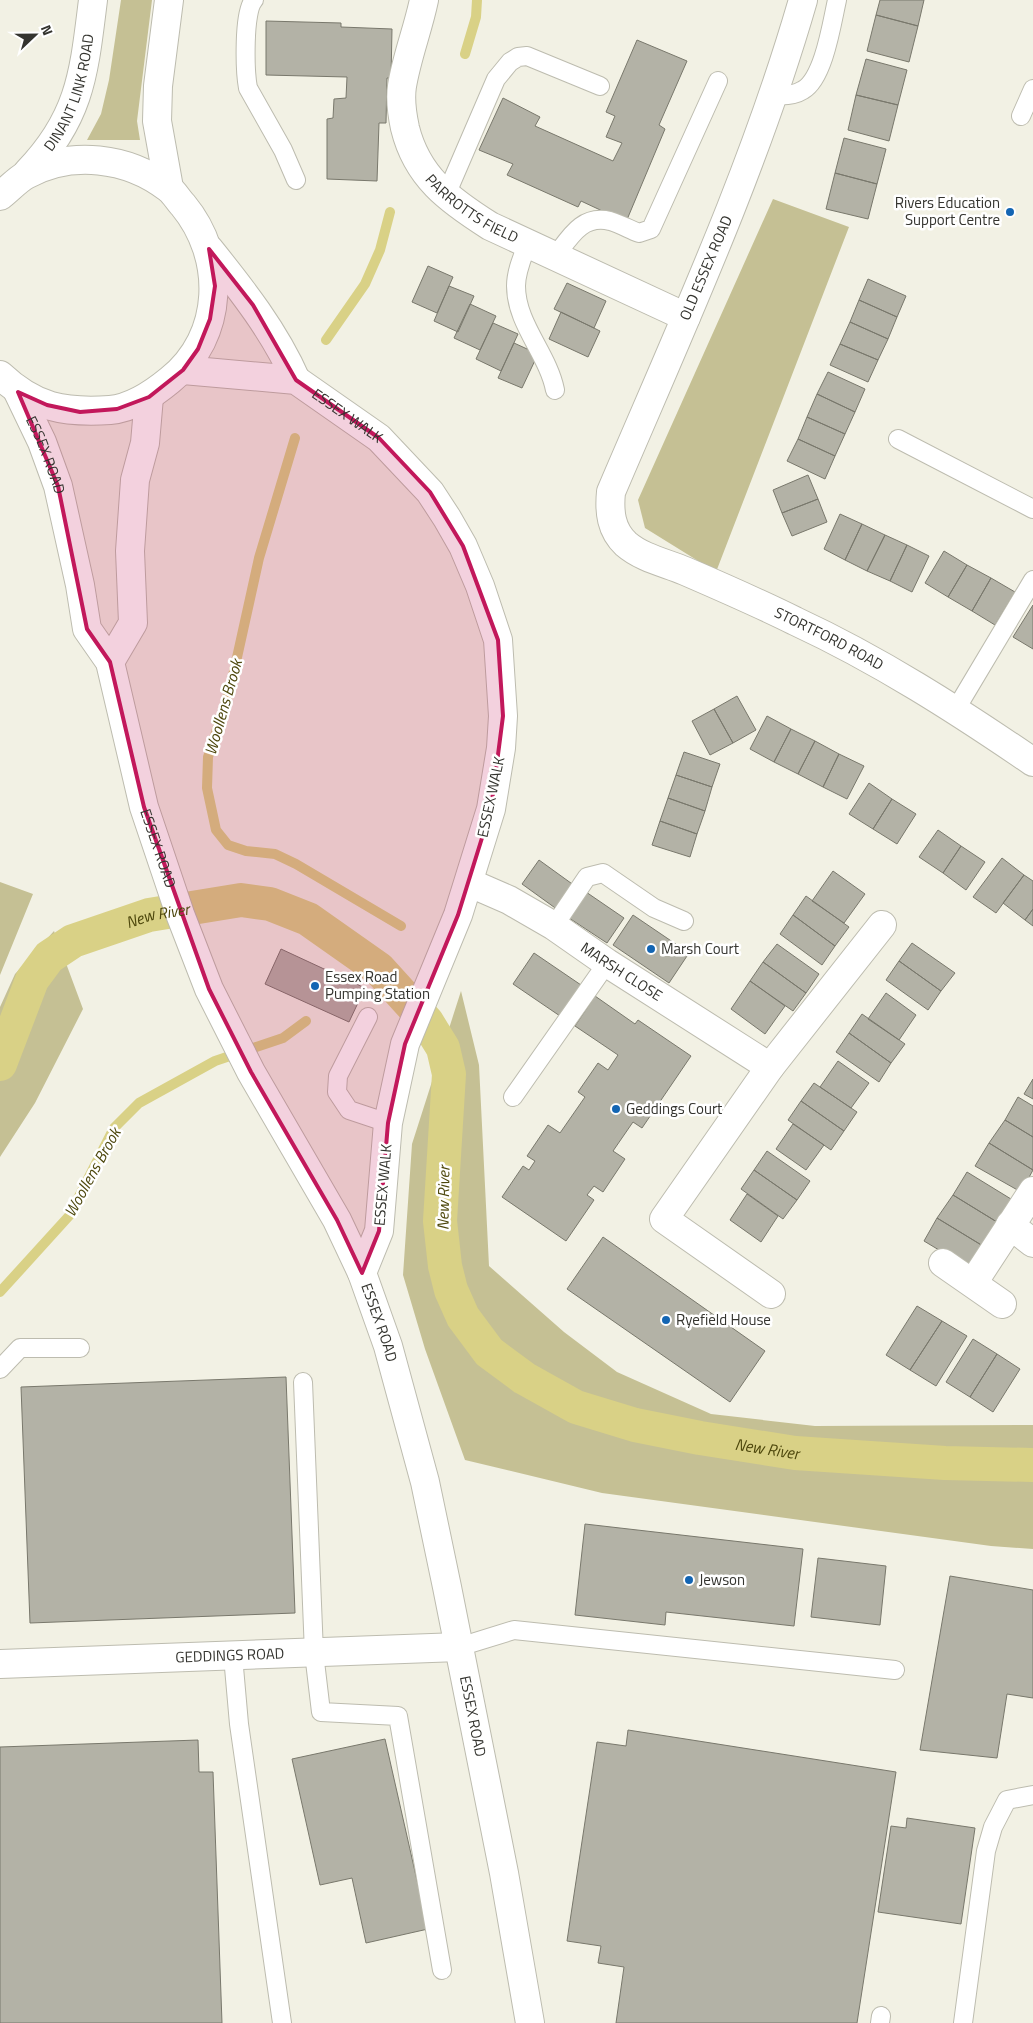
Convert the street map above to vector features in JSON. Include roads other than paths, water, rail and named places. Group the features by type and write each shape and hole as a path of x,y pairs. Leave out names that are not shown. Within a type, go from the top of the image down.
{"street":[{"name":"DINANT LINK ROAD","path":"26,175 49,150 66,122 80,88 93,0"},
{"path":"169,188 157,121 158,86 170,0"},
{"name":"PARROTTS FIELD","path":"424,0 406,65 401,109 407,137 419,166 430,180 446,195 490,226 526,245 686,317"},
{"name":"OLD ESSEX ROAD","path":"616,533 609,507 611,492 746,172 803,0"},
{"path":"0,196 26,175 62,161 90,159 126,165 169,188 193,217 209,249 215,286 210,319 198,349 182,370 149,397 117,409 80,412 47,405 9,384"},
{"name":"ESSEX WALK","path":"209,249 253,304 285,355 296,380"},
{"name":"ESSEX WALK","path":"182,370 296,380 379,438 430,492 463,546 498,640 503,716 501,748 491,808 470,883 408,1036 388,1123 379,1231 362,1273"},
{"name":"ESSEX ROAD","path":"9,384 42,442 58,486 80,586 87,630 110,662 144,807 180,914 209,989 252,1072 337,1220 362,1273 388,1346 425,1482 504,1873 530,2023"},
{"path":"110,662 133,623 130,551 135,480 145,443 149,397"},
{"name":"STORTFORD ROAD","path":"616,533 639,553 797,622 873,660 956,709 1033,762"},
{"name":"MARSH CLOSE","path":"470,883 509,900 554,926 607,963 770,1067"},
{"path":"771,1294 664,1219 770,1067 882,925"},
{"path":"973,1283 1033,1192"},
{"path":"1010,1225 1033,1243"},
{"path":"943,1263 1002,1304"},
{"name":"GEDDINGS ROAD","path":"0,1664 459,1647"}],"lane":[{"path":"254,0 248,11 246,76 248,88 283,150 296,180"},
{"path":"773,95 792,94 804,90 811,83 822,60 838,0"},
{"path":"446,195 496,79 510,62 518,57 527,56 600,86"},
{"path":"554,258 576,230 585,222 596,220 609,221 639,233 651,229 718,81"},
{"path":"1021,116 1033,89"},
{"path":"526,245 517,278 518,300 530,332 546,361 555,390"},
{"path":"898,439 1033,509"},
{"path":"956,709 1033,580"},
{"path":"554,926 588,877 603,873 654,908 684,921"},
{"path":"512,1097 607,963"},
{"path":"368,1018 338,1076 337,1092 349,1110 388,1123"},
{"path":"0,1369 20,1348 80,1348"},
{"path":"303,1382 314,1653 321,1712 398,1716 442,1970"},
{"path":"459,1647 514,1630 895,1670"},
{"path":"233,1656 239,1724 282,2023"},
{"path":"962,2023 986,1851 993,1827 1007,1800 1033,1795"}],"waterway":[{"name":"Woollens Brook","path":"465,54 476,17 477,0"},
{"name":"Woollens Brook","path":"326,340 365,284 380,250 390,212"},
{"name":"Woollens Brook","path":"295,438 259,558 230,689 208,757 207,788 216,830 228,845 246,851 275,854 296,864 401,926"},
{"name":"New River","path":"0,1064 32,980 49,957 73,941 149,915 241,900 270,904 308,919 379,969 427,1022 443,1048 449,1074 440,1221 445,1266 451,1290 463,1317 489,1352 524,1378 576,1407 635,1425 700,1438 795,1453 945,1463 1033,1465"},
{"name":"Woollens Brook","path":"0,1292 69,1216 114,1128 139,1103 215,1061 283,1038 306,1021"}],"place":[{"name":"Rivers Education Support Centre","path":"1010,212"},
{"name":"Marsh Court","path":"651,949"},
{"name":"Essex Road Pumping Station","path":"315,986"},
{"name":"Geddings Court","path":"616,1109"},
{"name":"Ryefield House","path":"666,1320"},
{"name":"Jewson","path":"689,1580"}]}
